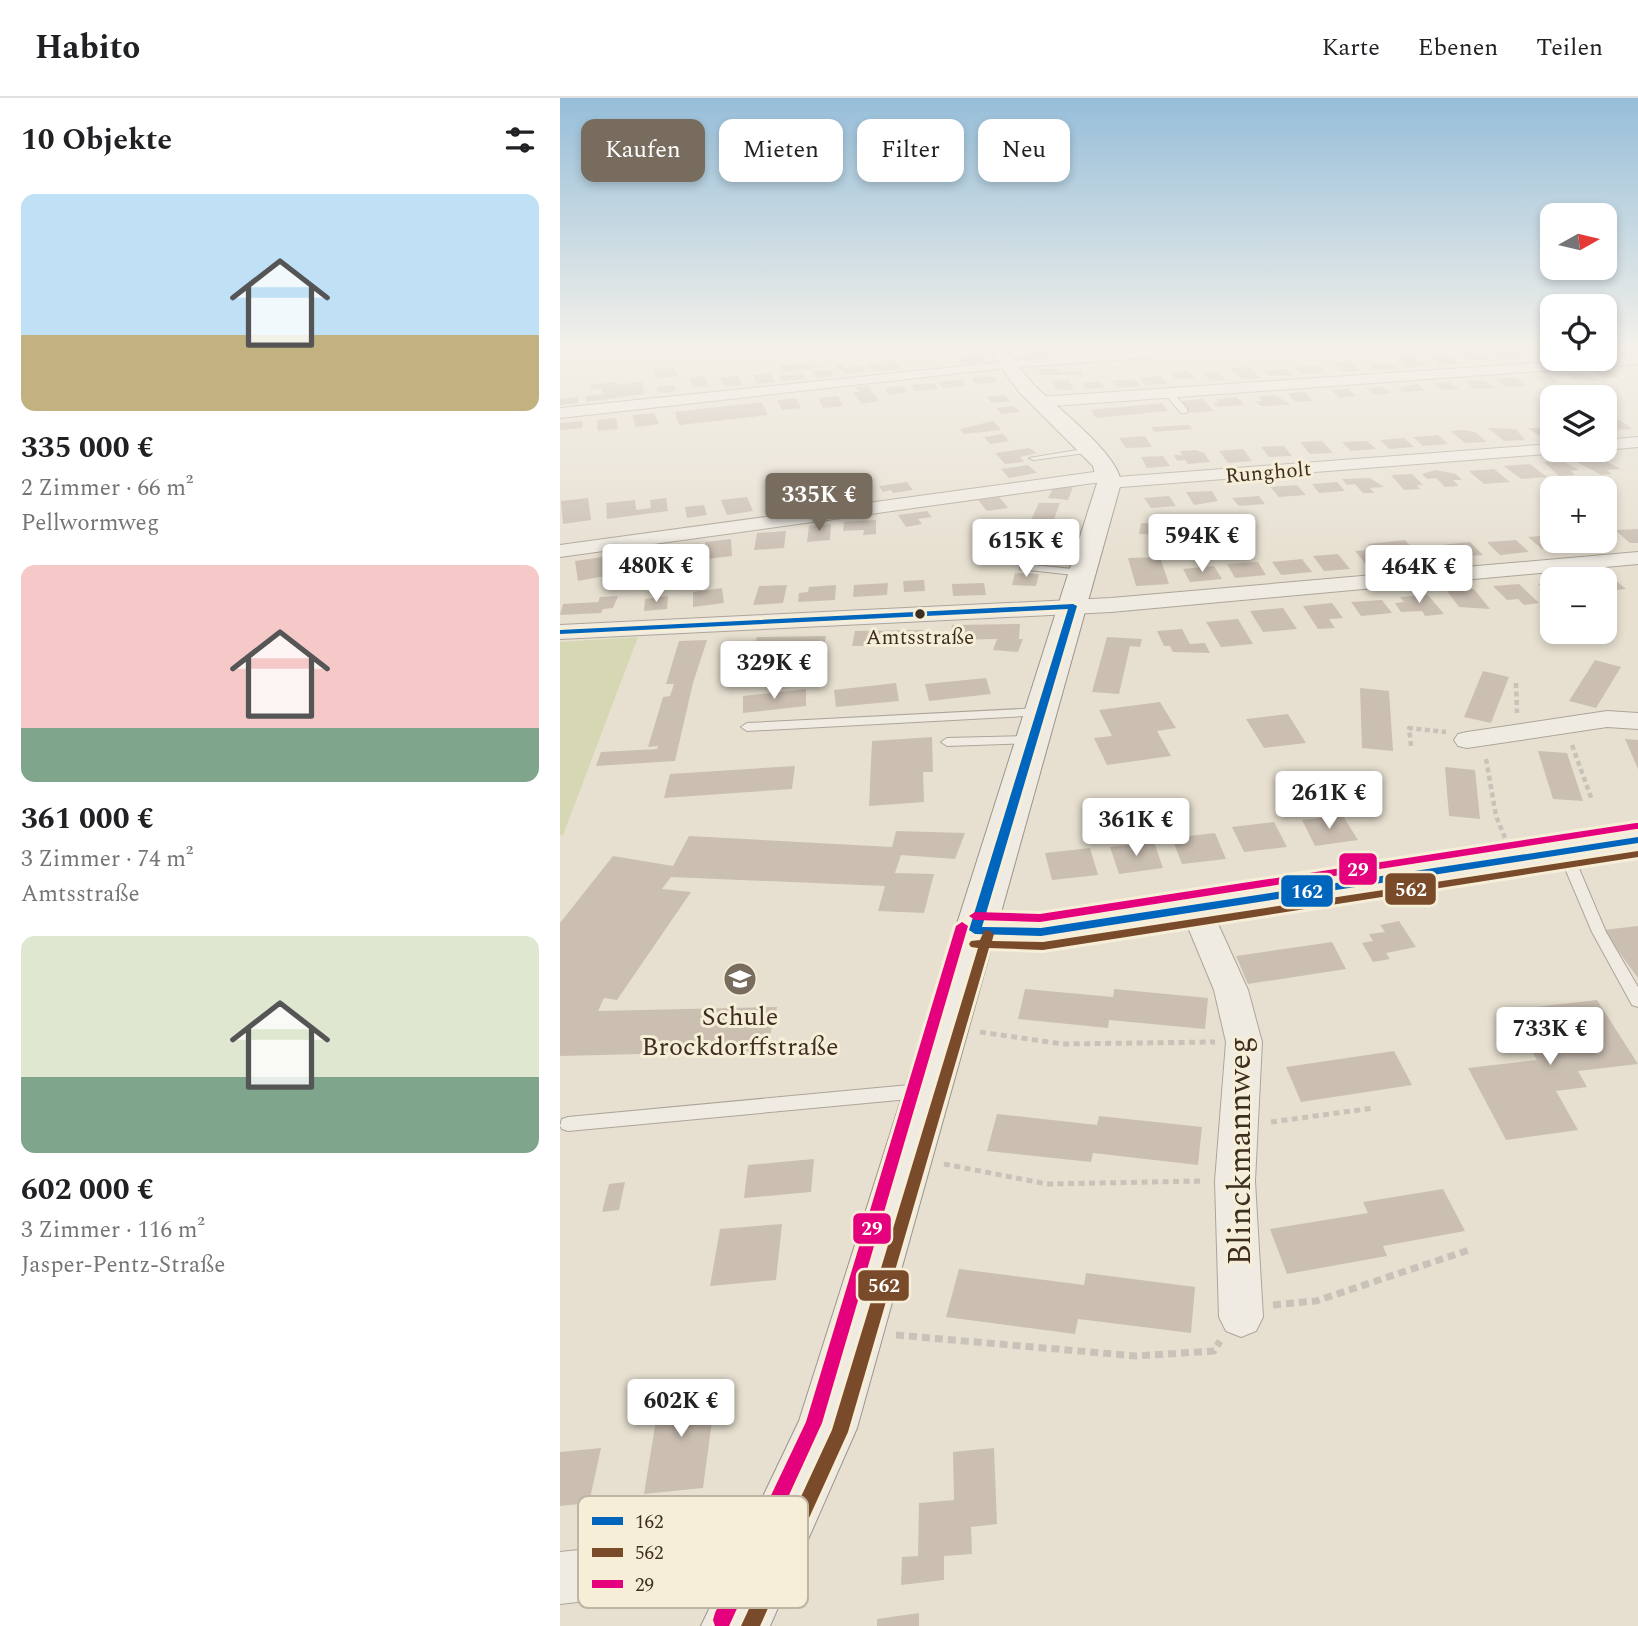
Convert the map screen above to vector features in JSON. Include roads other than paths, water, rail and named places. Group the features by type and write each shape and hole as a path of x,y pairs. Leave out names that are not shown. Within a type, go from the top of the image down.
{"street":[{"path":"796,1496 827,1428 857,1332 1109,479 1090,450 1057,418"},
{"path":"1617,443 1638,442"},
{"name":"Rungholt","path":"560,551 1109,479 1540,450"},
{"path":"560,632 1111,605 1638,558"},
{"path":"1475,738 1607,719 1638,721"},
{"path":"975,930 1041,932 1638,840"},
{"name":"Blinckmannweg","path":"1196,910 1231,990 1244,1042 1235,1181 1241,1312"},
{"path":"560,1578 578,1576"},
{"path":"735,1626 744,1608"}],"lane":[{"path":"1033,458 1090,450"},
{"path":"1023,567 1083,573"},
{"path":"747,727 1036,726"},
{"path":"947,742 1036,726"},
{"path":"1565,852 1599,932 1638,1001"},
{"path":"568,1125 928,1090"}],"place":[{"name":"Amtsstraße","path":"920,614"},
{"name":"Schule Brockdorffstraße","path":"740,979"}]}
